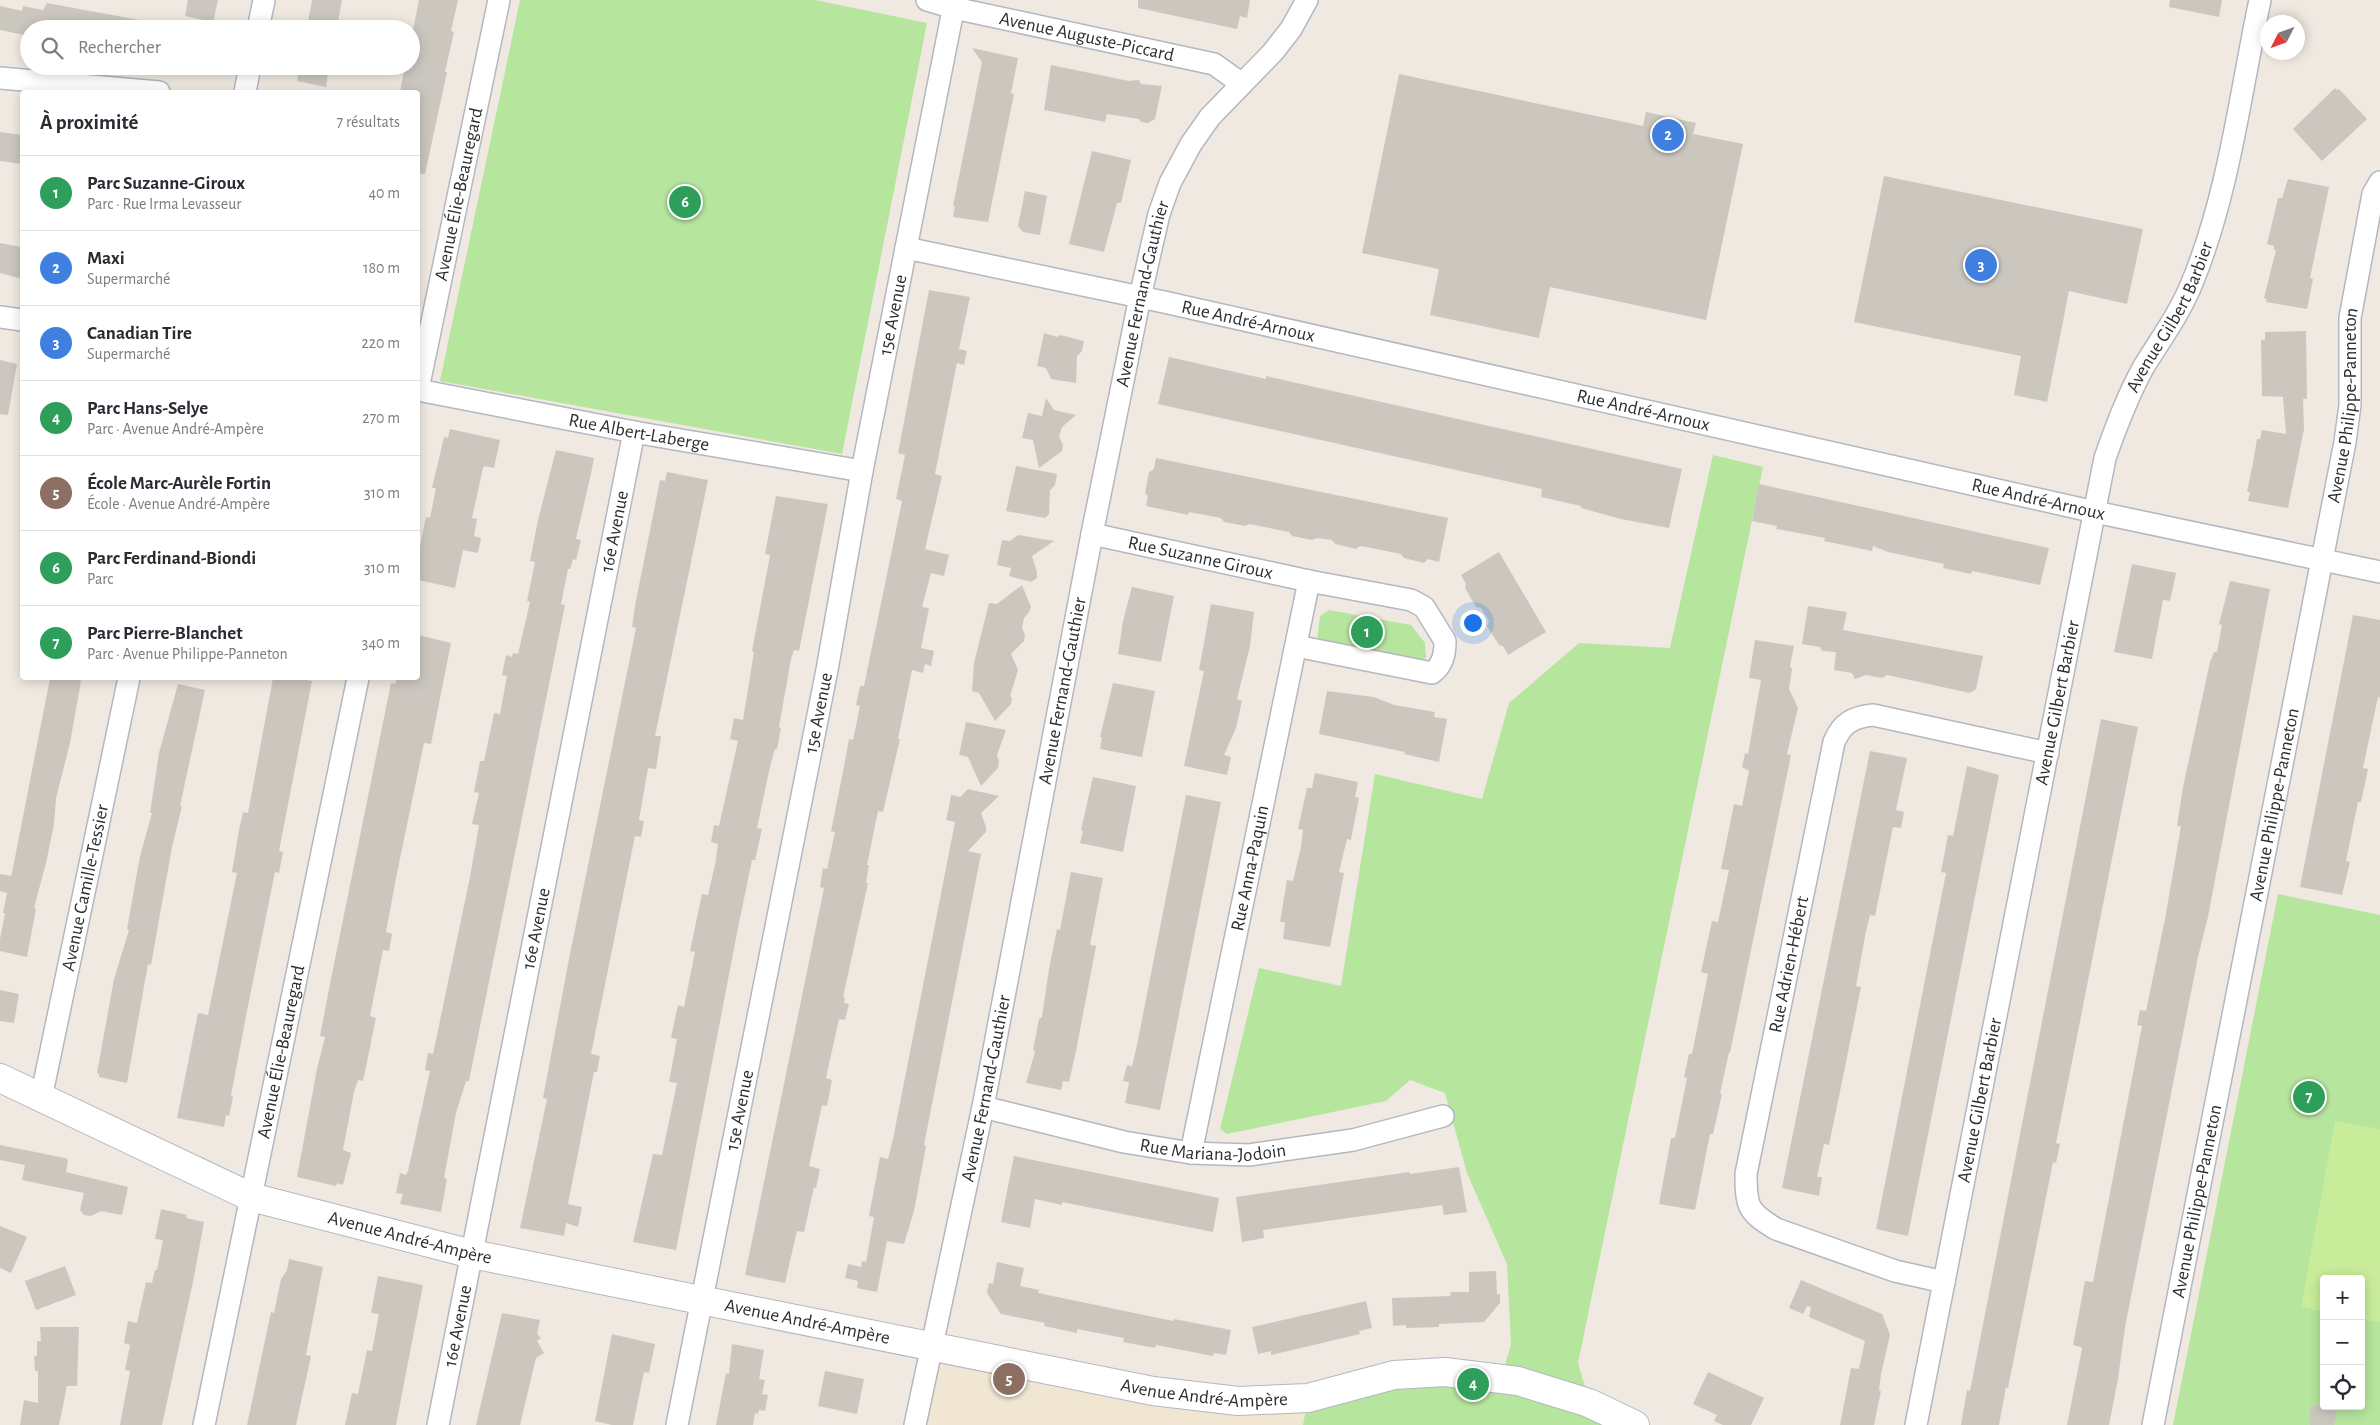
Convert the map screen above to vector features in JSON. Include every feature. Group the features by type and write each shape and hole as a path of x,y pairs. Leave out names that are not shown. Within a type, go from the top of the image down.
{"street":[{"path":"260,20 264,0"},
{"name":"Avenue Élie-Beauregard","path":"420,379 499,0"},
{"name":"Avenue Auguste-Piccard","path":"927,0 955,4 1214,64 1242,84"},
{"name":"Avenue Fernand-Gauthier","path":"915,1425 983,1107 1092,534 1140,297 1159,214 1179,163 1210,116 1273,52 1291,29 1307,0"},
{"name":"Avenue Gilbert Barbier","path":"1916,1425 2105,458 2120,414 2142,370 2192,285 2202,259 2227,169 2260,0"},
{"name":"15e Avenue","path":"677,1425 827,670 862,471 955,4"},
{"path":"245,90 248,75"},
{"path":"0,78 137,90"},
{"name":"Avenue Philippe-Panneton","path":"2153,1425 2346,433 2350,405 2350,318 2373,194 2380,182"},
{"name":"Rue André-Arnoux","path":"906,248 1140,297 2095,512 2380,572"},
{"path":"0,317 20,320"},
{"name":"Rue Albert-Laberge","path":"420,389 634,432 862,471"},
{"name":"16e Avenue","path":"438,1425 634,432"},
{"name":"Rue Suzanne Giroux","path":"1092,534 1309,582 1410,600 1429,613 1445,641 1445,651 1439,668 1432,673 1296,646"},
{"name":"Rue Anna-Paquin","path":"1191,1153 1309,582"},
{"name":"Avenue Camille-Tessier","path":"41,1098 129,680"},
{"name":"Avenue Élie-Beauregard","path":"204,1425 358,680"},
{"name":"Rue Adrien-Hébert","path":"1944,1282 1895,1271 1776,1229 1761,1220 1750,1209 1746,1192 1748,1165 1834,742 1839,730 1848,721 1859,716 1873,715 2048,753"},
{"name":"Avenue André-Ampère","path":"0,1078 252,1197 472,1254 1153,1391 1238,1401 1308,1398 1394,1376 1445,1372 1518,1381 1590,1403 1636,1425"},
{"name":"Rue Mariana-Jodoin","path":"983,1107 1124,1142 1191,1153 1249,1155 1354,1140 1443,1116"}],"shaded area":[{"path":"931,1345 1153,1391 1308,1398 1303,1425 915,1425"}],"green space":[{"path":"520,0 815,0 927,23 842,454 440,381"},
{"path":"1713,455 1763,467 1578,1363 1590,1403 1635,1425 1303,1425 1308,1398 1394,1375 1501,1379 1511,1344 1507,1264 1467,1173 1445,1093 1410,1080 1386,1101 1227,1134 1220,1129 1259,968 1341,986 1375,774 1482,799 1509,703 1579,643 1670,648"},
{"path":"1329,610 1411,625 1425,643 1426,657 1419,663 1317,640 1320,616"},
{"path":"2278,894 2380,915 2380,1425 2173,1425"},
{"path":"2335,1121 2380,1129 2380,1322 2365,1320 2365,1275 2320,1275 2320,1311 2301,1307"}],"building":[{"path":"188,0 218,0 213,20 185,16"},
{"path":"312,0 342,0 338,20 308,20"},
{"path":"419,0 458,0 451,31 454,32 445,72 447,72 425,174 420,174 420,90 400,90 403,75 420,75 420,20 415,20"},
{"path":"1138,0 1250,0 1247,18 1240,16 1237,29 1138,8"},
{"path":"2170,0 2222,0 2219,17 2169,7"},
{"path":"47,3 139,20 20,20 20,34 0,30 0,6 22,11 23,6 43,10"},
{"path":"972,48 1018,58 1011,93 1014,94 988,222 953,217 955,206 953,206 982,62"},
{"path":"1051,65 1129,81 1139,80 1141,84 1162,86 1155,119 1148,123 1141,122 1139,119 1107,114 1105,122 1044,110"},
{"path":"1399,74 1643,126 1646,112 1696,123 1693,134 1743,144 1706,320 1550,287 1539,338 1430,315 1439,269 1362,253"},
{"path":"298,75 328,75 326,87 297,81"},
{"path":"2335,88 2339,89 2367,119 2322,161 2293,129"},
{"path":"0,132 20,135 20,164 0,161"},
{"path":"1092,151 1131,160 1121,203 1117,203 1104,252 1069,244"},
{"path":"1884,176 2143,229 2127,304 2069,291 2047,402 2014,395 2021,356 1854,322"},
{"path":"2288,179 2329,187 2310,278 2313,279 2307,309 2266,302 2267,299 2264,298 2276,250 2274,250 2274,246 2267,244 2278,198 2282,198"},
{"path":"1025,191 1047,196 1040,235 1023,232 1018,226"},
{"path":"0,243 20,247 20,278 0,273"},
{"path":"929,290 970,297 959,349 967,351 964,365 957,363 935,474 942,476 925,549 949,555 944,576 931,573 922,607 929,608 921,648 934,651 931,666 925,664 923,673 912,670 898,739 900,739 883,812 878,811 867,865 869,865 866,883 868,883 843,997 845,998 844,1003 849,1004 845,1020 839,1019 826,1078 832,1080 827,1106 822,1105 809,1166 820,1169 804,1232 797,1231 785,1283 745,1275 824,888 820,887 823,868 827,869 835,832 831,831 849,739 853,740 860,706 856,705 860,686 864,686 902,501 896,499 905,455 898,453"},
{"path":"2306,331 2307,399 2303,399 2304,429 2288,508 2248,501 2250,492 2247,492 2257,439 2260,439 2262,430 2286,434 2283,397 2262,396 2261,340 2265,340 2265,332"},
{"path":"1044,333 1084,341 1082,351 1077,356 1076,383 1051,379 1046,368 1037,366"},
{"path":"1169,357 1266,379 1266,376 1682,469 1669,528 1621,519 1581,508 1581,506 1541,497 1542,489 1158,404"},
{"path":"0,360 17,364 8,415 0,414"},
{"path":"1046,398 1054,410 1076,415 1062,427 1059,437 1063,445 1062,451 1039,468 1033,440 1022,438 1028,413 1042,416"},
{"path":"450,429 500,440 494,468 484,466 483,468 472,518 477,519 474,536 481,538 478,553 463,550 455,588 420,580 420,546 426,517 430,518 436,488 432,488 444,437 448,438"},
{"path":"556,450 594,458 576,539 581,540 576,560 573,559 570,569 568,569 561,604 565,605 469,1081 466,1081 456,1113 444,1178 447,1179 441,1212 400,1204 403,1194 396,1193 400,1173 406,1175 408,1171 430,1071 425,1070 428,1053 433,1054 470,877 479,825 472,824 479,793 474,792 480,761 484,761 494,713 500,714 507,676 502,675 506,655 512,657 513,653 518,654 530,602 527,601 535,562 530,561 538,520"},
{"path":"1156,458 1448,518 1439,562 1428,559 1424,563 1404,558 1401,554 1360,546 1356,549 1335,544 1332,540 1317,538 1312,540 1292,536 1289,532 1249,524 1245,526 1224,522 1221,518 1189,512 1188,515 1146,506 1148,496 1145,493 1149,472 1154,469"},
{"path":"1016,466 1057,474 1055,485 1050,490 1049,514 1045,518 1006,511"},
{"path":"667,472 708,480 655,736 661,736 656,769 648,768 639,820 644,821 641,837 635,836 591,1054 600,1056 597,1072 594,1072 568,1204 582,1207 578,1227 566,1223 564,1236 520,1228 547,1099 543,1098 568,964 636,628 632,627 635,606 660,480 665,481"},
{"path":"1759,484 2049,548 2040,585 1972,571 1971,574 1943,568 1944,564 1888,552 1873,546 1872,551 1824,541 1825,538 1776,529 1777,526 1752,521"},
{"path":"776,496 828,504 799,651 794,650 791,659 777,749 775,749 770,767 757,828 762,829 755,860 752,860 738,928 676,1250 633,1242 653,1154 662,1155 677,1083 669,1082 677,1039 671,1038 678,1005 684,1007 695,952 690,951 702,894 708,895 715,865 718,844 711,842 714,825 719,826 738,741 730,739 734,718 743,720 754,652 752,651 770,555 765,554"},
{"path":"1018,535 1054,541 1032,556 1037,578 1031,582 1009,576 1011,568 997,565 1002,540 1010,541"},
{"path":"1499,552 1546,632 1508,655 1487,626 1489,621 1481,608 1476,607 1465,588 1466,584 1461,575"},
{"path":"2132,564 2176,573 2170,601 2163,600 2152,659 2114,652"},
{"path":"2230,581 2270,589 2208,917 2198,957 2125,1327 2109,1425 2067,1425 2082,1349 2073,1345 2085,1281 2093,1282 2142,1026 2137,1025 2140,1010 2146,1011 2165,919 2181,826 2177,826 2183,787 2210,662 2214,652 2217,652 2222,625 2219,624"},
{"path":"1022,585 1031,607 1024,618 1022,628 1025,635 1024,641 1011,654 1018,670 1010,696 1012,698 1011,704 995,721 979,693 972,691 974,663 989,603 997,604"},
{"path":"1132,587 1174,596 1161,662 1118,654 1123,621"},
{"path":"1211,604 1254,612 1250,646 1237,699 1242,701 1236,728 1224,755 1231,757 1227,775 1184,766 1204,671 1199,670"},
{"path":"1808,606 1847,612 1843,630 1983,656 1976,689 1970,693 1887,675 1882,678 1866,675 1855,679 1852,673 1834,670 1836,652 1822,651 1820,647 1802,644"},
{"path":"2353,615 2380,620 2380,698 2378,697 2363,768 2368,769 2361,802 2358,802 2346,861 2350,862 2342,895 2300,887"},
{"path":"420,635 451,643 431,744 424,743 396,878 386,932 392,934 389,951 383,950 370,1016 376,1018 363,1081 358,1080 354,1092 343,1150 351,1153 343,1185 337,1183 336,1186 297,1177 317,1069 325,1037 320,1036 332,974 391,683 395,684 396,680 420,680"},
{"path":"1755,640 1794,646 1790,666 1792,669 1789,689 1798,708 1787,754 1791,755 1720,1094 1722,1094 1713,1134 1710,1134 1695,1210 1659,1204 1671,1138 1675,1138 1687,1078 1684,1077 1689,1054 1692,1054 1708,974 1701,972 1712,921 1718,922 1729,870 1721,869 1734,804 1742,806 1749,771 1742,767 1745,753 1748,754 1761,680 1749,678"},
{"path":"50,680 81,680 70,743 56,798 54,824 46,863 34,908 36,909 27,957 0,951 0,939 5,913 3,913 7,893 0,891 0,874 11,876"},
{"path":"273,680 312,681 279,851 283,852 279,873 275,872 231,1096 233,1097 229,1116 226,1115 224,1127 177,1118 198,1013 208,1015 237,873 232,872 239,830 243,812 248,813"},
{"path":"1113,683 1155,691 1142,757 1100,749 1102,737 1100,737"},
{"path":"178,684 205,690 180,806 182,806 172,847 151,965 148,964 127,1083 99,1077 97,1073 114,979 129,930 127,929 140,856 152,813 150,813 159,753"},
{"path":"1327,691 1374,697 1394,705 1435,712 1434,717 1447,719 1439,762 1404,754 1405,752 1319,734"},
{"path":"2101,719 2138,727 2056,1143 2060,1144 2056,1163 2053,1162 1999,1425 1961,1425 1967,1390 1970,1391"},
{"path":"966,722 1006,730 997,755 998,768 981,786 968,757 959,755"},
{"path":"1870,751 1907,758 1896,810 1904,812 1901,828 1893,827 1875,916 1870,915 1866,931 1856,986 1861,987 1829,1145 1824,1144 1817,1177 1822,1177 1819,1196 1782,1188"},
{"path":"1967,766 1999,775 1908,1236 1876,1229 1946,873 1941,872 1948,835 1953,836"},
{"path":"1315,773 1358,782 1355,797 1359,798 1351,840 1347,839 1339,872 1344,873 1330,947 1283,939 1285,922 1280,922 1287,880 1293,881 1301,847 1303,830 1298,829 1307,788 1312,788"},
{"path":"1093,777 1136,786 1123,852 1080,843 1083,831 1081,830"},
{"path":"968,789 999,796 981,813 986,832 968,851 981,854 924,1145 926,1146 914,1211 904,1244 887,1241 877,1292 857,1288 858,1281 845,1278 848,1264 861,1267 862,1261 866,1262 874,1217 869,1216 880,1157 888,1159 893,1139 955,822 946,820 951,795 960,797"},
{"path":"1186,795 1221,802 1160,1110 1125,1103 1129,1082 1123,1081 1127,1065 1132,1066 1137,1045"},
{"path":"1071,872 1103,878 1090,945 1096,946 1076,1051 1069,1082 1063,1081 1061,1090 1026,1083 1035,1052 1033,1050 1039,1019 1042,1017 1057,929 1060,930"},
{"path":"0,990 19,994 14,1023 0,1021"},
{"path":"0,1145 65,1158 68,1160 66,1172 128,1187 122,1215 101,1211 91,1216 84,1215 80,1210 84,1193 22,1180 25,1165 0,1160"},
{"path":"1014,1156 1219,1198 1213,1232 1062,1202 1062,1205 1035,1199 1030,1228 1001,1222"},
{"path":"1459,1167 1467,1212 1444,1215 1442,1205 1263,1230 1264,1238 1242,1242 1236,1197 1409,1172 1410,1174"},
{"path":"161,1209 187,1215 186,1218 204,1222 194,1277 162,1425 120,1425 130,1371 125,1370 130,1345 124,1343 128,1321 137,1323 146,1282 152,1283 155,1270 157,1270 163,1240 155,1239"},
{"path":"0,1226 27,1237 11,1273 0,1268"},
{"path":"289,1259 323,1267 306,1355 311,1356 296,1425 247,1425 271,1312 274,1313 281,1279 287,1270"},
{"path":"997,1262 1024,1268 1020,1286 1039,1290 1038,1293 1173,1321 1174,1319 1231,1330 1226,1355 1214,1353 1213,1356 1156,1345 1155,1348 1123,1342 1124,1338 1077,1329 1077,1333 1044,1326 1045,1323 1001,1314 987,1293 989,1283 993,1284"},
{"path":"65,1266 76,1295 36,1310 25,1281"},
{"path":"1496,1271 1497,1294 1500,1294 1500,1303 1484,1322 1439,1324 1439,1327 1406,1328 1406,1325 1393,1326 1392,1298 1450,1296 1451,1292 1469,1292 1469,1272"},
{"path":"378,1276 423,1285 396,1425 345,1425 352,1393 358,1394 367,1350 372,1351 379,1314 371,1313"},
{"path":"1801,1280 1882,1314 1890,1335 1881,1374 1879,1391 1881,1391 1874,1425 1840,1425 1851,1368 1859,1369 1865,1341 1809,1317 1811,1307 1807,1306 1803,1314 1789,1308"},
{"path":"1366,1301 1372,1328 1359,1331 1360,1334 1271,1355 1271,1351 1258,1354 1252,1327"},
{"path":"502,1313 540,1320 537,1334 541,1338 537,1341 544,1353 536,1358 520,1425 476,1425"},
{"path":"40,1327 79,1327 77,1386 67,1386 59,1425 20,1425 24,1400 38,1403 38,1371 35,1371 34,1356 37,1356 37,1341 41,1341"},
{"path":"612,1334 655,1344 649,1373 644,1372 633,1425 612,1425 595,1421"},
{"path":"732,1344 764,1350 759,1379 765,1380 762,1394 768,1395 765,1411 759,1410 758,1414 755,1413 753,1425 716,1425 726,1373 729,1374"},
{"path":"825,1371 864,1379 857,1414 818,1406"},
{"path":"1708,1372 1764,1398 1751,1425 1723,1425 1714,1421 1717,1415 1693,1404"},
{"path":"2311,1406 2320,1406 2320,1410 2337,1410 2334,1425 2310,1425 2311,1422 2308,1422"}],"place":[{"name":"Maxi","path":"1668,135"},
{"name":"Parc Ferdinand-Biondi","path":"685,202"},
{"name":"Canadian Tire","path":"1981,265"},
{"name":"Parc Suzanne-Giroux","path":"1367,632"},
{"name":"Parc Pierre-Blanchet","path":"2309,1097"},
{"name":"École Marc-Aurèle Fortin","path":"1009,1379"},
{"name":"Parc Hans-Selye","path":"1473,1384"}]}
